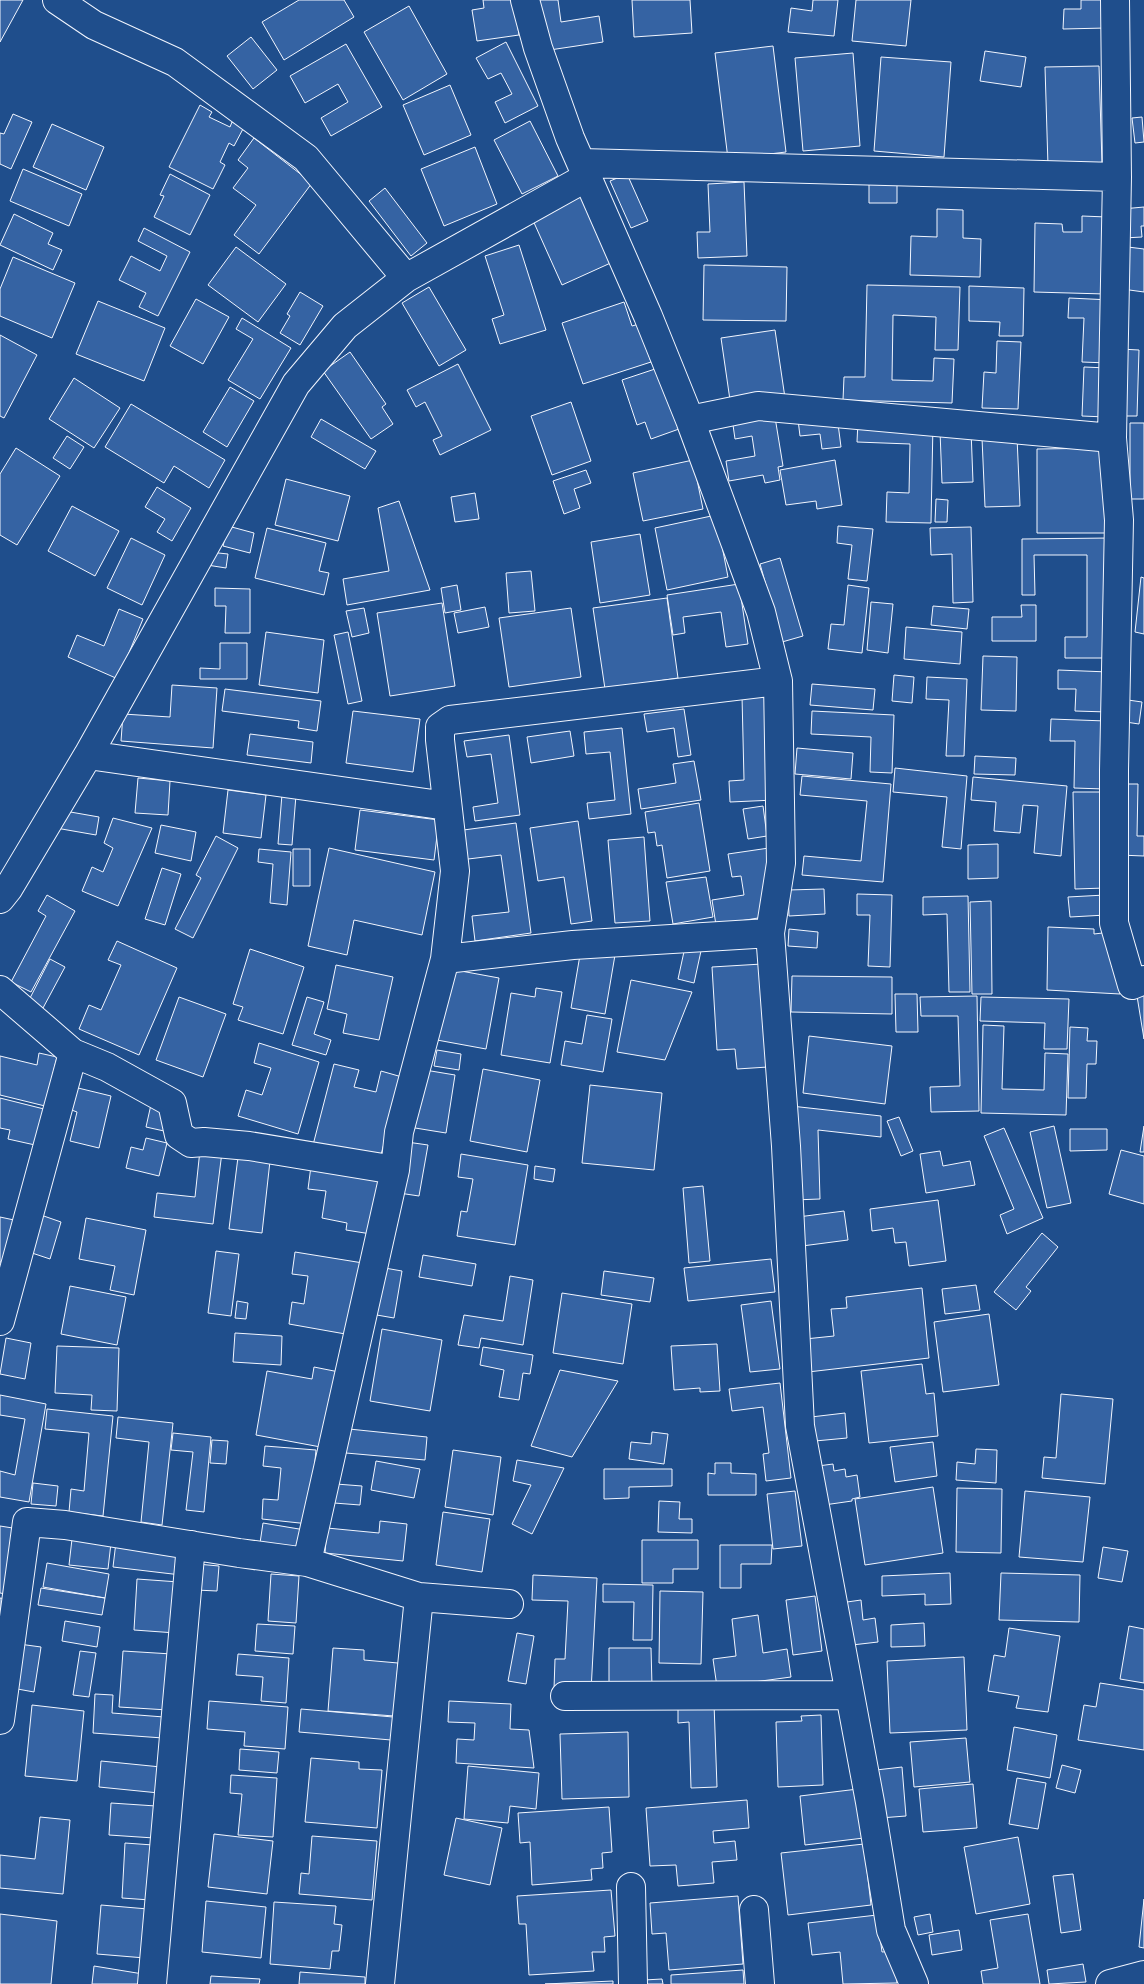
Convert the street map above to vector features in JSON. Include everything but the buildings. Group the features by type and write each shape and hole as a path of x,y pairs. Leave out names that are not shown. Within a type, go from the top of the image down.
{"street":[{"path":"58,0 94,25 175,62 306,158 406,278"},
{"path":"525,0 538,48 584,170 690,420 761,612 778,681 781,863 770,933 786,1146 800,1426 891,1930 914,1984"},
{"path":"1115,0 1117,177 1112,438 1119,520 1114,770 1114,923 1132,984 1144,980"},
{"path":"0,899 8,889 88,754 296,384 345,326 406,278 584,170 1117,177"},
{"path":"690,420 758,406 1112,438"},
{"path":"307,1562 395,1170 399,1132 445,959 455,871 440,727 450,720 778,681"},
{"path":"88,754 447,806"},
{"path":"445,959 573,946 770,933"},
{"path":"0,990 73,1053 107,1067 172,1103 179,1135 191,1143 204,1142 249,1146 395,1170"},
{"path":"0,1322 73,1053"},
{"path":"0,1720 27,1522 65,1525 307,1562 419,1597 509,1604"},
{"path":"152,1984 191,1545"},
{"path":"380,1984 419,1597"},
{"path":"565,1696 850,1695"},
{"path":"631,1887 633,1984"},
{"path":"754,1910 760,1984"},
{"path":"1110,1984 1144,1975"}]}
